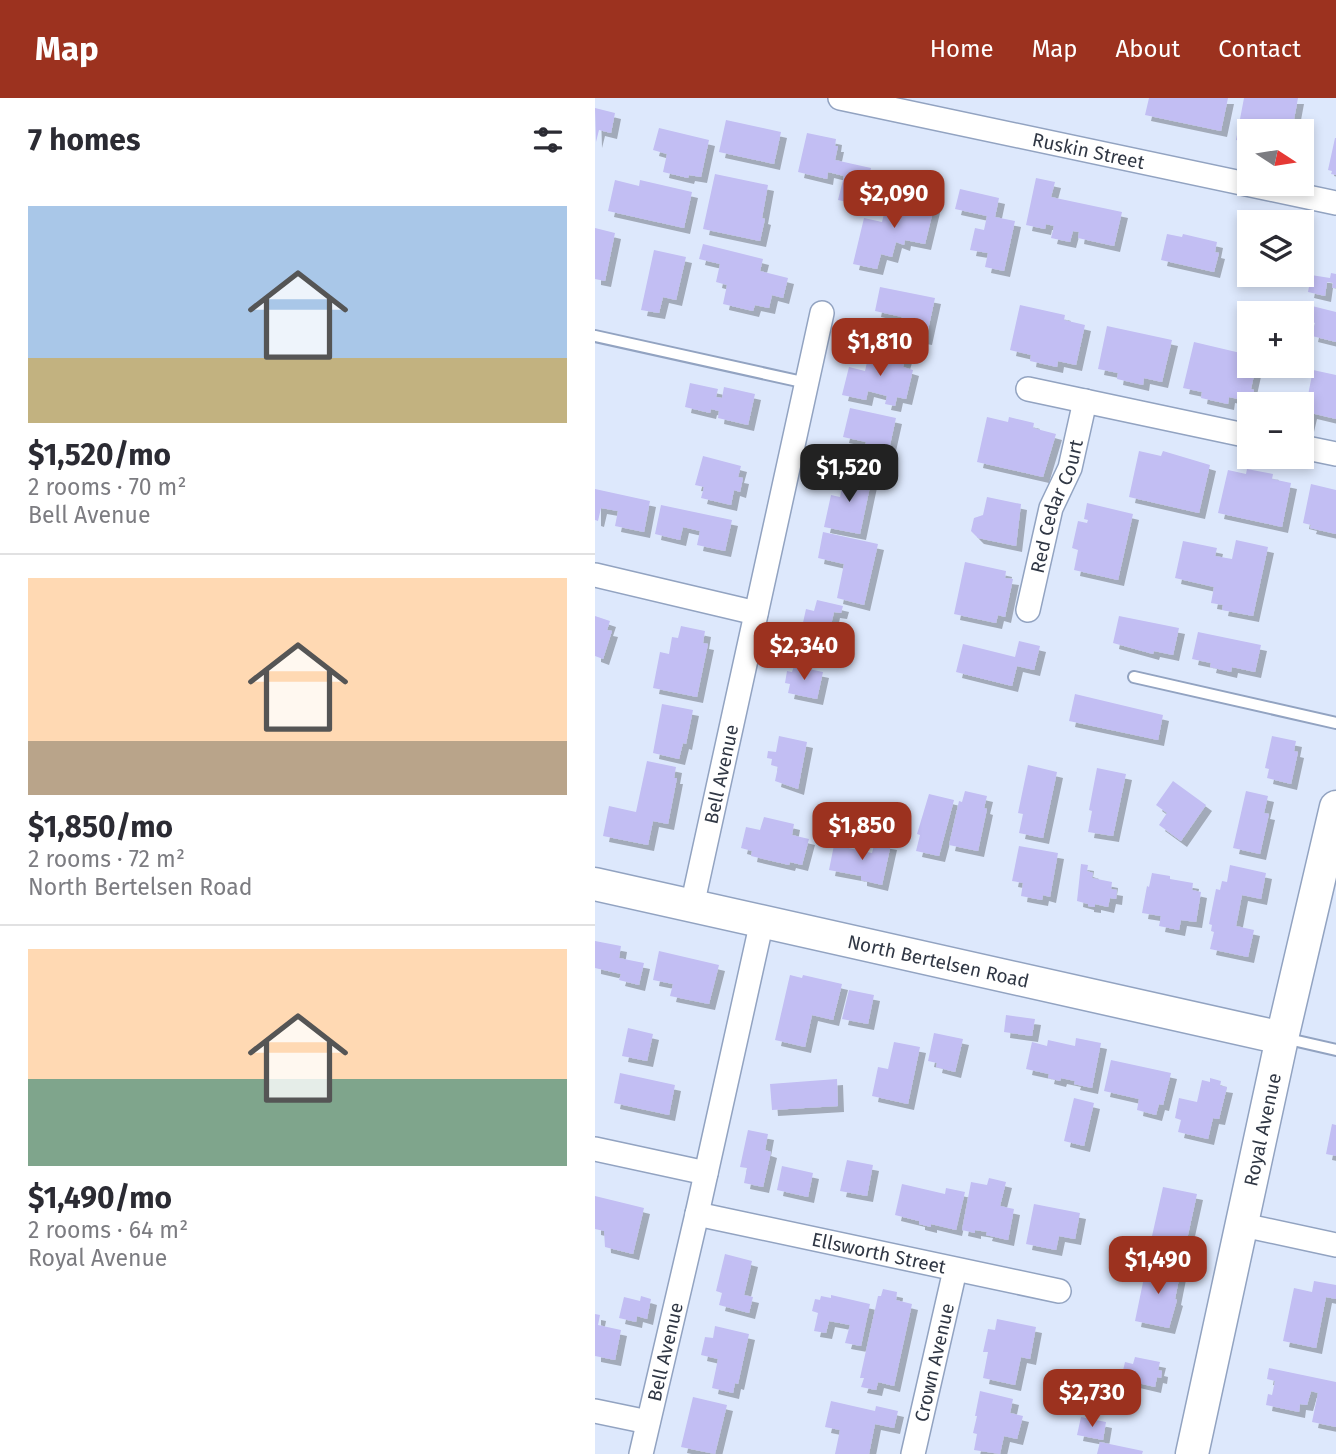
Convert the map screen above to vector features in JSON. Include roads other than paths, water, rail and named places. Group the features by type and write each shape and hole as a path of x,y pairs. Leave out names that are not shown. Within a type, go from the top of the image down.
{"street":[{"name":"Ruskin Street","path":"840,98 1336,203"},
{"name":"Bell Avenue","path":"692,906 822,313"},
{"path":"1028,389 1237,433"},
{"name":"Red Cedar Court","path":"1028,610 1051,508 1070,468 1085,401"},
{"path":"1314,449 1336,454"},
{"path":"595,575 756,613"},
{"name":"Royal Avenue","path":"1192,1454 1282,1038 1336,807"},
{"name":"North Bertelsen Road","path":"595,884 1282,1038"},
{"name":"Bell Avenue","path":"641,1454 762,921"},
{"path":"595,1149 706,1173"},
{"name":"Ellsworth Street","path":"697,1214 1059,1291"},
{"path":"1243,1224 1336,1245"},
{"name":"Crown Avenue","path":"913,1454 955,1270"},
{"path":"595,1411 648,1422"}],"lane":[{"path":"595,336 807,383"},
{"path":"1134,677 1336,723"},
{"path":"1282,1038 1336,1050"}]}
